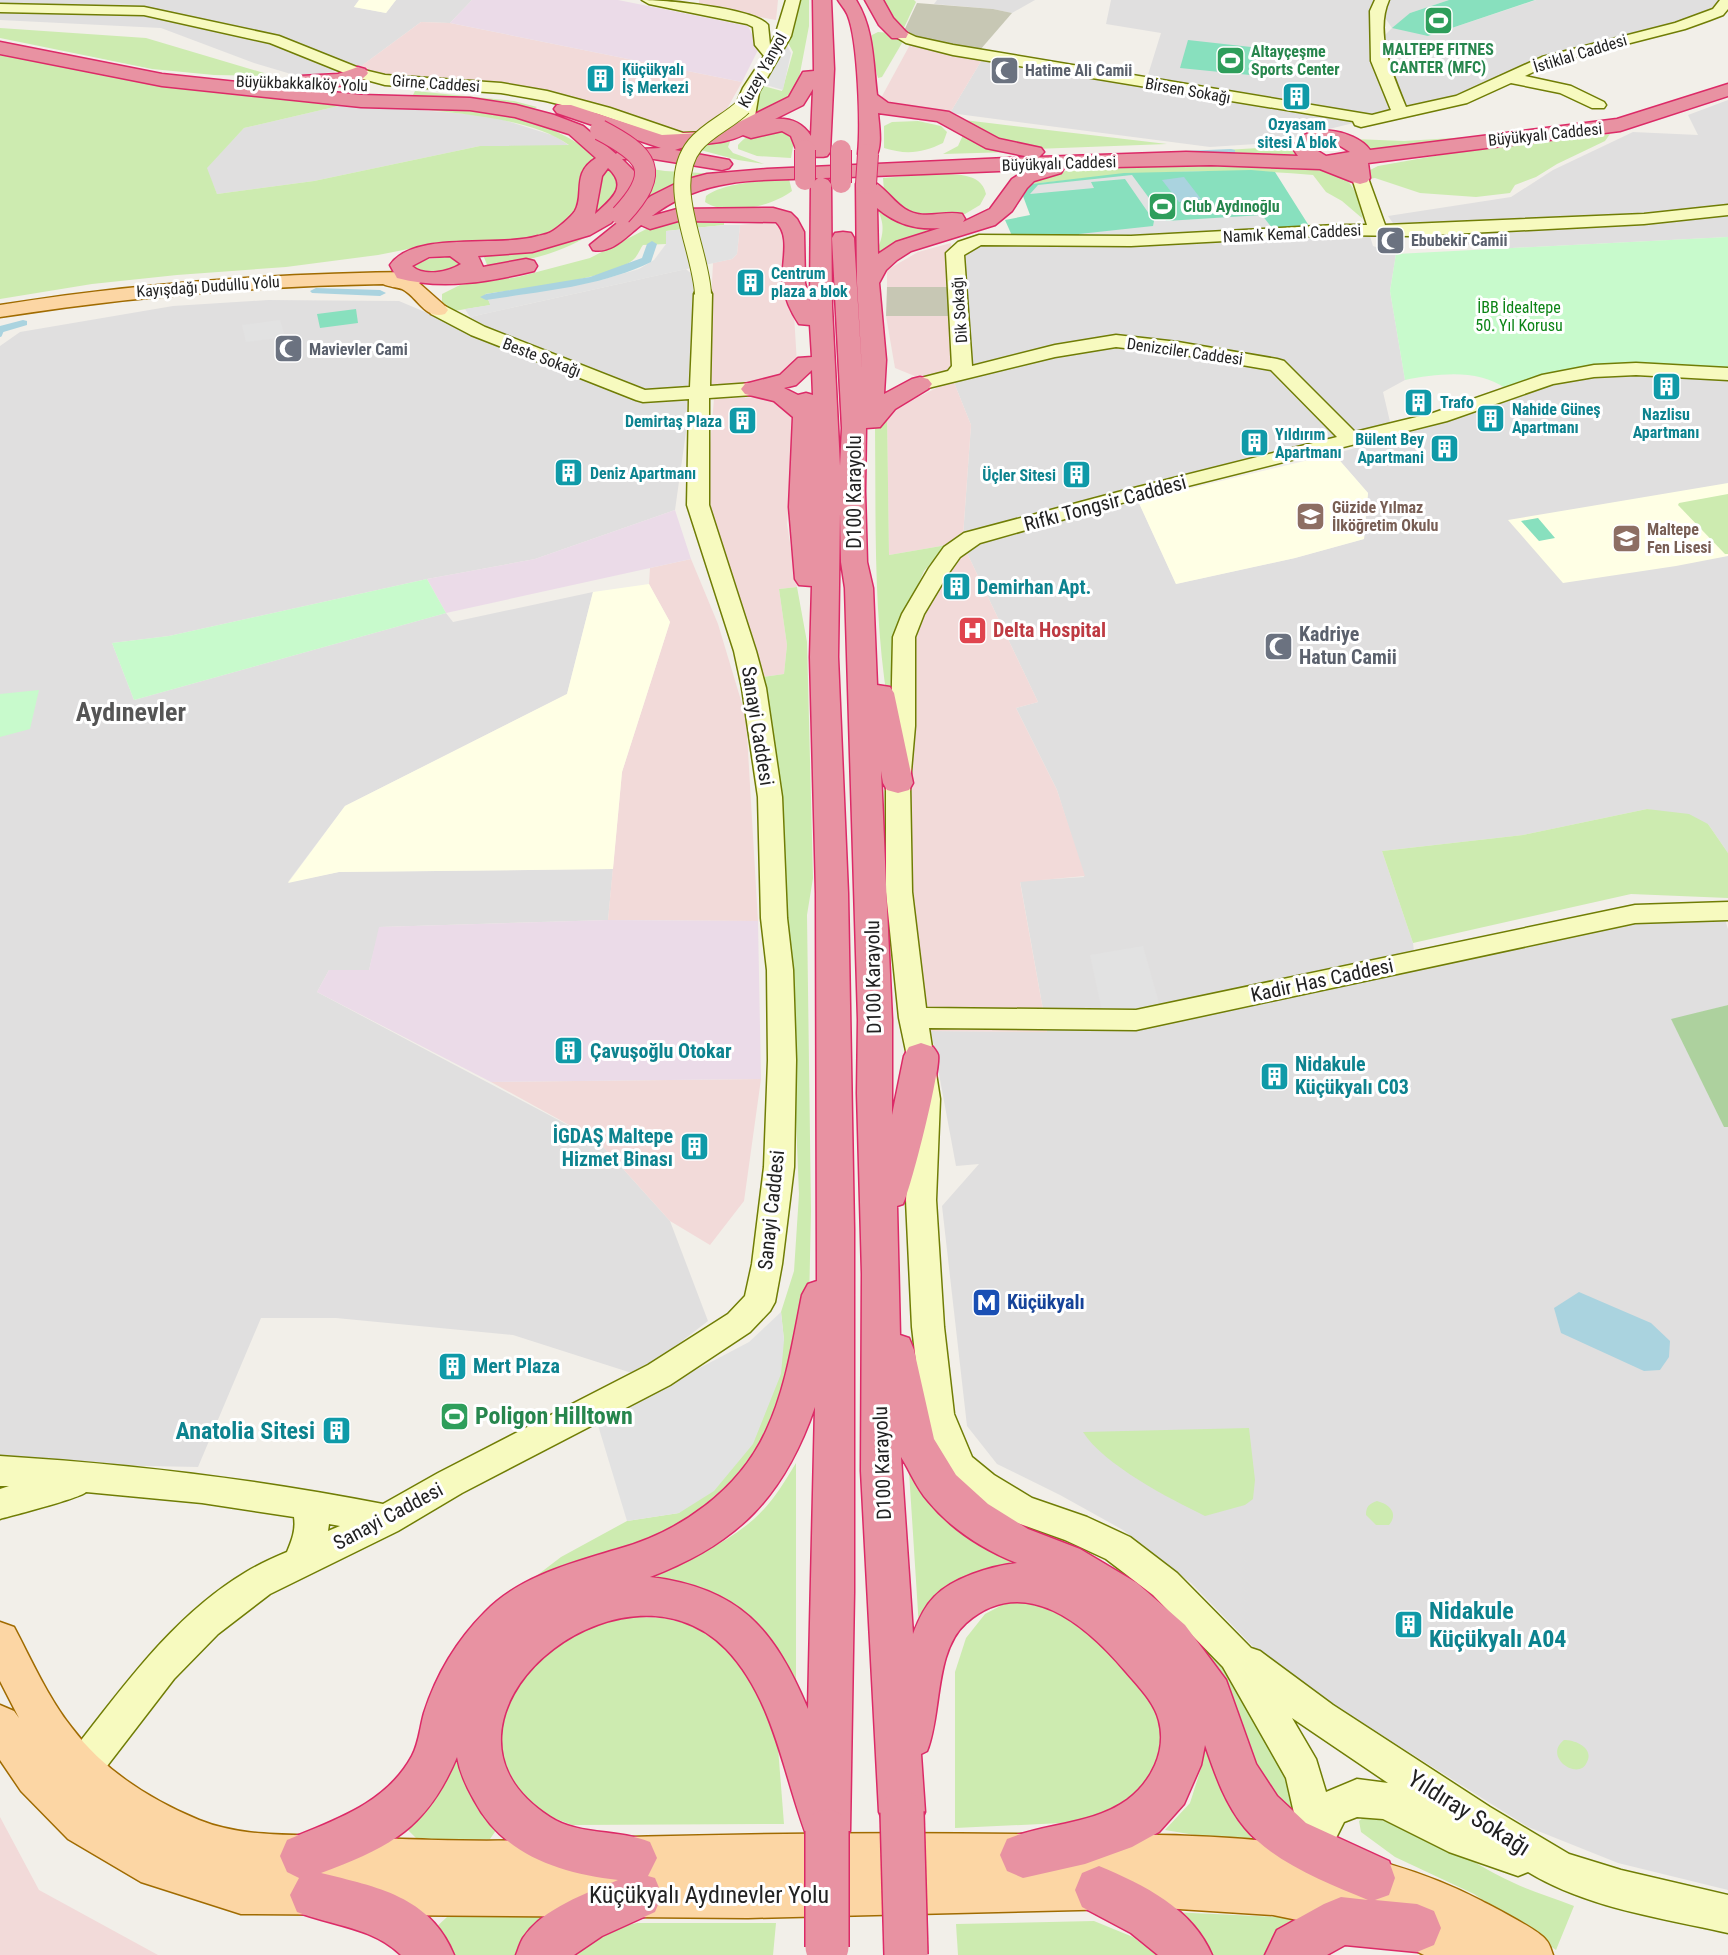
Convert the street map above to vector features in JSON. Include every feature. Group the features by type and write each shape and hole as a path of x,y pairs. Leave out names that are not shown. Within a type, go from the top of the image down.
{"highway":[{"name":"D100 Karayolu","path":"822,0 824,69 807,176 821,307 829,484 824,657 832,894 836,1229 833,1592 826,1952"},
{"name":"D100 Karayolu","path":"807,176 841,150 840,62 846,0"},
{"path":"846,0 857,16 862,39 870,132 877,158 866,184 868,283 874,360 859,588 898,783"},
{"path":"874,0 885,21 898,34"},
{"path":"862,39 867,32 876,29 898,34"},
{"path":"652,138 693,141 724,137 787,107 802,93 810,76 824,31"},
{"name":"Büyükbakkalköy Yolu","path":"0,42 148,71 234,80 370,88"},
{"name":"Büyükbakkalköy Yolu","path":"0,48 162,80 484,92 525,99 600,130 629,146 644,162 646,184 637,199 621,215 583,245 552,258 521,267"},
{"path":"810,76 805,119 807,318 802,507 808,582 824,657"},
{"name":"Büyükyalı Caddesi","path":"1307,142 1324,137 1345,140 1432,137 1594,114 1641,110 1728,81"},
{"path":"370,88 532,114 576,130 626,159 645,164 687,170 807,176"},
{"name":"Büyükyalı Caddesi","path":"745,158 807,176 919,168 1202,158 1346,162 1357,158 1413,150 1620,125 1728,90"},
{"path":"868,98 882,108 942,116 993,144 1008,148 1060,153"},
{"path":"525,99 575,111 652,138 745,158"},
{"path":"870,132 889,120 910,117 941,122 958,130 961,136 954,147 942,152 877,158"},
{"path":"1360,178 1357,158 1360,155 1360,148 1345,140 1367,121"},
{"name":"İstiklal Caddesi","path":"1269,145 1367,121"},
{"path":"745,158 734,146 740,138 759,129 790,127 798,132 807,176"},
{"path":"550,252 508,249 455,250 414,255 403,261 402,270 417,278 457,276 521,267 550,252 603,218 621,201 629,186 628,177 623,169 576,130"},
{"path":"1307,142 1304,145 1305,153 1360,178"},
{"path":"1269,145 1307,142"},
{"name":"Büyükyalı Caddesi","path":"807,176 877,158 1269,145"},
{"path":"1360,178 1363,170 1381,158 1413,150"},
{"path":"550,252 585,213 591,174 598,165 617,157 654,153 714,163 745,158"},
{"path":"868,283 875,267 900,248 989,219 1006,204 1017,184 1027,176 1049,170 1140,160"},
{"path":"866,184 889,210 908,219 922,222 946,221 971,214 986,205 997,191 993,183 976,174 919,168"},
{"name":"D100 Karayolu","path":"807,176 847,333 854,428 852,491 854,562 859,588 875,1020 874,1093 880,1257 881,1472 902,1812 906,1955"},
{"path":"807,176 728,177 689,184 660,199 591,250 669,216 781,215 790,221 794,230 794,281 799,305 807,318"},
{"path":"455,250 469,256 473,262 469,270 457,276"},
{"path":"874,360 888,377 920,384"},
{"path":"753,389 788,380 806,363"},
{"path":"871,422 888,400 920,384"},
{"path":"753,389 787,396 794,401 805,416"},
{"path":"921,1056 915,1098 897,1156 880,1257 915,1444 942,1488 973,1517 1013,1542 1065,1563 1122,1597 1170,1639 1210,1695 1238,1776 1261,1812 1290,1839 1372,1878"},
{"path":"429,1955 408,1928 309,1875 333,1846 369,1829 397,1809 419,1787 436,1754 448,1707 469,1664 502,1623 541,1596 578,1579 629,1565 671,1549 708,1528 735,1508 757,1484 774,1457 789,1424 803,1382 836,1229"},
{"path":"902,1812 920,1683 938,1629 949,1611 972,1594 991,1586 1011,1582 1032,1583 1059,1591 1084,1604 1112,1624 1155,1674 1178,1713 1183,1727 1182,1750 1176,1774 1167,1789 1144,1815 1119,1830 1023,1855"},
{"path":"540,1955 559,1935 586,1918 636,1877 584,1852 548,1842 526,1828 506,1809 490,1788 479,1761 476,1741 480,1716 489,1695 511,1661 539,1634 592,1605 621,1599 656,1597 691,1604 721,1619 741,1635 767,1672 785,1708 827,1831"},
{"path":"1099,1890 1142,1912 1171,1934 1188,1955"},
{"path":"1289,1955 1294,1947 1341,1921 1417,1928"}],"main road":[{"name":"Kayışdağı Dudullu Yolu","path":"0,304 109,286 354,264 414,255"},
{"path":"441,313 433,296 439,287 457,276"},
{"name":"Kayışdağı Dudullu Yolu","path":"0,311 103,295 187,286 342,278 417,278"},
{"path":"342,278 385,280 409,285 441,313"},
{"name":"Küçükyalı Aydınevler Yolu","path":"0,1640 57,1742 81,1770 131,1807 201,1842 244,1852 309,1875"},
{"name":"Küçükyalı Aydınevler Yolu","path":"0,1725 36,1777 83,1824 156,1867 241,1893 309,1875 636,1877 864,1854 1264,1860 1372,1878 1423,1894 1491,1928 1531,1955"},
{"name":"Küçükyalı Aydınevler Yolu","path":"636,1877 748,1897 1163,1887 1273,1894 1351,1910 1417,1928 1469,1955"}],"street":[{"path":"649,0 751,20 761,25 761,44 764,50 771,54"},
{"name":"Kuzey Yanyol","path":"703,294 705,279 690,231 682,194 685,167 694,146 734,118 742,107 783,36 793,0"},
{"path":"1382,0 1377,11 1378,61 1401,114"},
{"name":"İstiklal Caddesi","path":"1367,121 1461,100 1548,60 1697,20 1718,12 1728,0"},
{"name":"Girne Caddesi","path":"0,8 144,11 168,15 273,39 370,88 522,92 604,111 669,135 695,138 719,135 741,122 749,112 751,88"},
{"name":"Birsen Sokağı","path":"898,34 921,43 964,52 1367,121"},
{"path":"1512,78 1565,89 1594,114"},
{"path":"1360,178 1370,202 1377,229"},
{"name":"Namık Kemal Caddesi","path":"964,246 979,240 1131,241 1377,229 1412,231 1644,219 1728,210"},
{"name":"Dik Sokağı","path":"955,375 962,366 955,253 964,246"},
{"name":"Sanayi Caddesi","path":"81,1770 161,1667 206,1622 258,1583 300,1560 386,1520 450,1483 659,1375 739,1323 759,1302 767,1264 778,1167 782,1060 780,970 774,918 770,797 752,678 698,505 698,403 703,294"},
{"name":"Beste Sokağı","path":"441,313 478,332 643,396 700,392"},
{"name":"Denizciler Caddesi","path":"920,384 1055,351 1116,341 1178,348 1277,365 1351,440"},
{"name":"Rıfkı Tongsir Caddesi","path":"1236,1655 1165,1584 1118,1548 1075,1528 1021,1509 982,1486 960,1467 938,1414 927,1327 921,1200 926,1099 921,1056 913,1018 899,892 898,783 903,726 904,637 913,614 951,552 972,538 1129,495 1440,417 1548,379 1594,371 1636,369 1728,374"},
{"path":"700,392 753,389"},
{"name":"Kadir Has Caddesi","path":"913,1018 1048,1022 1136,1020 1635,914 1728,911"},
{"path":"0,1471 202,1488 306,1504 386,1520"},
{"path":"0,1504 47,1489 98,1480"},
{"path":"300,1560 311,1537 313,1517 306,1504"},
{"path":"1236,1655 1303,1772 1318,1835 1331,1809 1357,1798 1386,1801 1462,1839 1560,1870"},
{"name":"Yıldıray Sokağı","path":"1236,1655 1320,1717 1477,1821 1560,1870 1621,1889 1728,1914"}],"shaded area":[{"path":"0,0 359,0 354,7 386,13 396,0 472,0 450,23 421,22 360,67 301,77 254,63 161,28 0,20"},
{"path":"359,0 396,0 386,13 354,7"},
{"path":"472,0 618,0 748,26 759,48 742,82 450,23"},
{"path":"699,0 778,0 776,20 699,6"},
{"path":"937,0 1035,0 1012,13 934,4"},
{"path":"1111,0 1376,0 1370,9 1377,66 1395,113 1271,143 1210,147 950,113 986,53 1147,78 1161,33 1106,24"},
{"path":"1387,0 1449,0 1410,13 1428,36 1536,0 1723,0 1711,11 1678,25 1639,31 1457,98 1405,110 1382,38 1392,28 1381,12"},
{"path":"917,3 993,9 1012,13 980,50 922,41 903,33"},
{"path":"421,22 450,23 742,82 724,114 696,133 683,136 519,88 389,78 360,67"},
{"path":"785,41 791,53 783,90 766,85"},
{"path":"912,41 986,53 950,113 899,106 881,98"},
{"path":"1728,100 1728,237 1493,249 1411,235 1395,226 1388,216 1511,197 1553,170 1633,132 1698,135 1688,115"},
{"path":"347,104 491,116 555,136 570,146 480,146 314,181 217,194 206,168 244,128"},
{"path":"1132,175 1166,221 1262,215 1272,228 1162,235 1079,235 1153,226 1154,221 1125,179 1091,182 1094,188 1030,194 1038,185"},
{"path":"782,220 789,231 797,364 781,377 758,383 707,385 713,263 732,259 737,254 740,225"},
{"path":"740,225 737,254 732,259 470,317 465,309 490,305 488,299 601,280 639,269 654,260 666,244 666,231"},
{"path":"1369,233 1373,246 1396,254 1390,291 1405,380 1383,392 1391,426 1352,432 1278,361 1115,338 971,366 964,254 976,246"},
{"path":"951,243 955,287 887,287 887,270 918,252"},
{"path":"686,269 694,276 688,389 644,393 499,334 470,317"},
{"path":"887,287 955,287 951,316 886,316"},
{"path":"268,300 399,301 637,401 687,399 686,432 675,510 535,559 427,579 169,636 112,643 134,700 446,613 453,622 593,592 567,694 345,806 288,882 339,872 613,869 608,920 380,927 369,970 329,970 317,992 598,1141 670,1221 708,1321 638,1375 513,1335 336,1318 261,1318 198,1467 0,1463 0,346 20,332 173,306"},
{"path":"886,316 951,316 951,369 939,375 917,377 895,368"},
{"path":"280,320 285,337 246,342 242,325"},
{"path":"1116,346 1192,354 1272,370 1341,437 1126,489 963,536 971,425 953,380 1049,358"},
{"path":"1669,374 1728,379 1728,853 1708,824 1647,809 1523,835 1382,851 1413,943 1416,969 1642,920 1724,916 1728,929 1728,1005 1672,1020 1724,1126 1728,1127 1728,1890 1618,1863 1528,1827 1272,1666 1191,1583 1123,1530 997,1464 967,1426 942,1206 979,1164 956,1166 931,1031 1047,1032 1020,881 1084,877 1057,790 1016,708 1038,702 966,551 979,543 1138,501 1176,584 1295,558 1364,539 1368,493 1334,454 1436,425 1537,389 1590,376"},
{"path":"953,380 971,425 963,536 947,545 889,555 887,412"},
{"path":"764,397 788,403 797,414 787,524 797,587 779,589 787,645 784,674 763,677 706,492 714,399"},
{"path":"1334,454 1368,493 1364,539 1295,558 1176,584 1138,501"},
{"name":"Maltepe Fen Lisesi","path":"1728,483 1728,556 1676,566 1563,583 1508,520"},
{"path":"675,510 691,559 446,613 427,579 535,559"},
{"path":"966,551 1038,702 1016,708 1057,790 1085,876 1020,882 1047,1032 931,1031 908,890 912,636 940,572"},
{"path":"691,559 718,624 746,717 758,921 608,920 622,772 670,622 649,584 650,568"},
{"path":"649,584 670,622 622,772 613,869 339,872 288,883 345,806 567,694 593,592"},
{"path":"608,920 758,921 761,1079 491,1082 317,992 329,970 369,970 379,927"},
{"path":"1143,946 1162,1014 1102,1011 1090,955"},
{"path":"761,1079 744,1201 710,1245 670,1221 598,1141 491,1082"},
{"path":"781,1312 784,1340 781,1374 753,1444 714,1491 679,1513 627,1521 597,1422 749,1342"},
{"path":"0,1817 39,1890 158,1955 0,1955"}],"green space":[{"path":"798,0 809,0 809,26 796,94 751,119 754,101 763,86 782,91 793,52 786,39"},
{"path":"881,0 914,0 916,2 902,32"},
{"name":"MALTEPE FITNES CANTER (MFC)","path":"1449,0 1535,0 1428,36 1392,28 1410,13"},
{"path":"0,28 146,38 274,76 214,75 152,69 0,38"},
{"path":"878,32 890,33 902,43 882,77 878,78 871,52 872,35"},
{"path":"1188,40 1260,48 1250,75 1180,68"},
{"path":"0,53 347,104 244,128 207,168 217,194 314,181 480,146 569,145 537,129 518,124 419,109 466,109 514,117 559,133 580,144 599,158 576,211 560,229 530,241 477,245 439,243 378,255 286,267 92,284 0,299"},
{"path":"415,91 514,101 537,107 532,110 411,99"},
{"path":"964,120 1167,144 1035,149 1003,145"},
{"path":"918,121 941,126 947,132 943,143 914,152 900,152 884,148 884,126 892,122"},
{"path":"776,128 792,133 794,141 791,158 757,156 738,149 738,145 751,135"},
{"path":"1610,134 1605,141 1557,164 1536,177 1515,185 1510,193 1476,197 1420,193 1375,178 1368,179 1366,172 1378,166 1480,148"},
{"path":"963,135 1011,152 943,154 958,146"},
{"path":"1469,137 1470,139 1363,155 1354,139 1404,141"},
{"path":"731,139 728,147 733,153 764,164 738,160 674,143 706,144"},
{"path":"1292,146 1293,152 1305,160 1173,153"},
{"path":"1234,164 1307,168 1335,173 1352,186 1363,219 1342,201 1326,192 1313,175 1242,171 1172,172 1031,184 1047,174 1067,171"},
{"path":"609,165 621,186 614,201 588,220 595,179"},
{"path":"632,166 665,171 720,174 641,208 636,174"},
{"name":"Club Aydınoğlu","path":"1251,170 1275,172 1311,229 1130,239 1013,238 1005,220 1030,215 1023,196 1031,184 1124,173"},
{"path":"934,174 972,178 978,181 986,194 980,205 965,214 949,219 909,215 884,191 883,178"},
{"path":"789,179 792,191 762,205 725,209 705,202 706,196 723,188 746,183"},
{"path":"877,209 898,220 917,225 961,223 899,242 876,253 882,231 882,220"},
{"path":"680,218 724,221 724,225 666,231 666,244 643,245 633,260 604,273 562,283 485,294 491,305 454,311 442,305 442,294 460,285 518,277 590,258 658,223"},
{"path":"599,229 559,250 532,258 488,267 483,255 538,250"},
{"name":"İBB İdealtepe 50. Yıl Korusu","path":"1728,237 1728,372 1592,366 1506,389 1495,382 1470,375 1430,376 1405,380 1390,291 1396,254"},
{"path":"449,257 466,261 459,271 424,275 412,266 421,260"},
{"path":"356,309 358,323 320,328 317,314"},
{"path":"887,412 889,555 947,545 924,571 908,607 894,647 888,704 878,600 875,424"},
{"path":"1728,494 1728,554 1725,554 1678,505"},
{"path":"1538,518 1555,538 1539,541 1521,521"},
{"path":"427,579 446,613 134,700 112,643 169,636"},
{"path":"797,587 807,642 813,878 807,915 811,1211 809,1305 772,1437 722,1507 493,1609 561,1557 627,1521 679,1513 784,1340 781,1312 794,1271 799,1194 784,827 763,677 784,674 787,645 779,589"},
{"path":"39,690 30,729 0,737 0,694"},
{"path":"1647,809 1689,814 1708,824 1728,853 1728,898 1631,894 1413,943 1382,851 1523,835"},
{"path":"1728,1005 1728,1127 1724,1127 1671,1019"},
{"path":"1249,1428 1255,1480 1253,1499 1245,1505 1205,1516 1157,1491 1122,1469 1106,1457 1083,1432"},
{"path":"908,1456 1053,1566 1017,1575 920,1643"},
{"path":"796,1463 796,1681 773,1648 657,1588 654,1577 706,1551 743,1528 772,1500"},
{"path":"1377,1501 1385,1504 1393,1513 1389,1525 1376,1525 1366,1515 1368,1506"},
{"path":"1008,1602 1063,1605 1166,1712 1160,1781 1107,1816 1062,1823 955,1828 955,1672 966,1638 985,1614"},
{"path":"1163,1607 1231,1672 1269,1733 1308,1825 1280,1808"},
{"path":"631,1617 664,1618 692,1625 714,1639 756,1681 776,1722 784,1824 572,1825 541,1813 512,1789 492,1736 507,1699 536,1659 592,1626"},
{"path":"1202,1704 1255,1818 1249,1844 1165,1830 1190,1803 1202,1765"},
{"path":"1564,1740 1574,1741 1586,1749 1589,1757 1583,1767 1570,1768 1560,1760 1557,1753 1558,1747"},
{"path":"468,1755 499,1826 490,1839 419,1841 408,1830 434,1794 450,1757"},
{"path":"1363,1818 1403,1826 1441,1843 1514,1883 1574,1906 1556,1950 1474,1894 1395,1857 1361,1832 1359,1821"},
{"path":"1171,1912 1299,1918 1273,1955 1205,1955"},
{"path":"561,1913 528,1955 453,1955 432,1931 447,1917"},
{"path":"1094,1921 1133,1937 1156,1955 958,1955 956,1924"},
{"path":"637,1923 776,1923 773,1955 570,1955 610,1929"}],"water":[{"path":"1184,177 1201,199 1179,202 1162,180"},
{"path":"1579,1292 1651,1323 1670,1341 1669,1357 1660,1370 1644,1371 1561,1333 1554,1308"}],"waterway":[{"path":"1184,154 1231,152"},
{"path":"486,297 611,275 647,260 652,244"},
{"path":"316,291 380,293"},
{"path":"0,330 23,323"},
{"path":"0,335 2,330"}],"place":[{"name":"MALTEPE FITNES CANTER (MFC)","path":"1438,21"},
{"name":"Altayçeşme Sports Center","path":"1230,60"},
{"name":"Hatime Ali Camii","path":"1004,70"},
{"name":"Küçükyalı İş Merkezi","path":"601,78"},
{"name":"Ozyasam sitesi A blok","path":"1297,96"},
{"name":"Club Aydınoğlu","path":"1162,206"},
{"name":"Ebubekir Camii","path":"1390,240"},
{"name":"Centrum plaza a blok","path":"750,282"},
{"name":"Mavievler Cami","path":"288,349"},
{"name":"Nazlisu Apartmanı","path":"1666,386"},
{"name":"Trafo","path":"1419,402"},
{"name":"Nahide Güneş Apartmanı","path":"1491,418"},
{"name":"Demirtaş Plaza","path":"743,421"},
{"name":"Yıldırım Apartmanı","path":"1254,443"},
{"name":"Bülent Bey Apartmani","path":"1445,448"},
{"name":"Deniz Apartmanı","path":"569,473"},
{"name":"Üçler Sitesi","path":"1077,475"},
{"name":"Güzide Yılmaz İlköğretim Okulu","path":"1311,516"},
{"name":"Maltepe Fen Lisesi","path":"1626,538"},
{"name":"Demirhan Apt.","path":"956,587"},
{"name":"Delta Hospital","path":"972,630"},
{"name":"Kadriye Hatun Camii","path":"1278,646"},
{"name":"Çavuşoğlu Otokar","path":"569,1051"},
{"name":"Nidakule Küçükyalı C03","path":"1274,1076"},
{"name":"İGDAŞ Maltepe Hizmet Binası","path":"694,1147"},
{"name":"Küçükyalı","path":"986,1302"},
{"name":"Mert Plaza","path":"452,1366"},
{"name":"Poligon Hilltown","path":"454,1416"},
{"name":"Anatolia Sitesi","path":"336,1431"},
{"name":"Nidakule Küçükyalı A04","path":"1408,1625"}],"district":[{"name":"Aydınevler","path":"131,712"}]}
